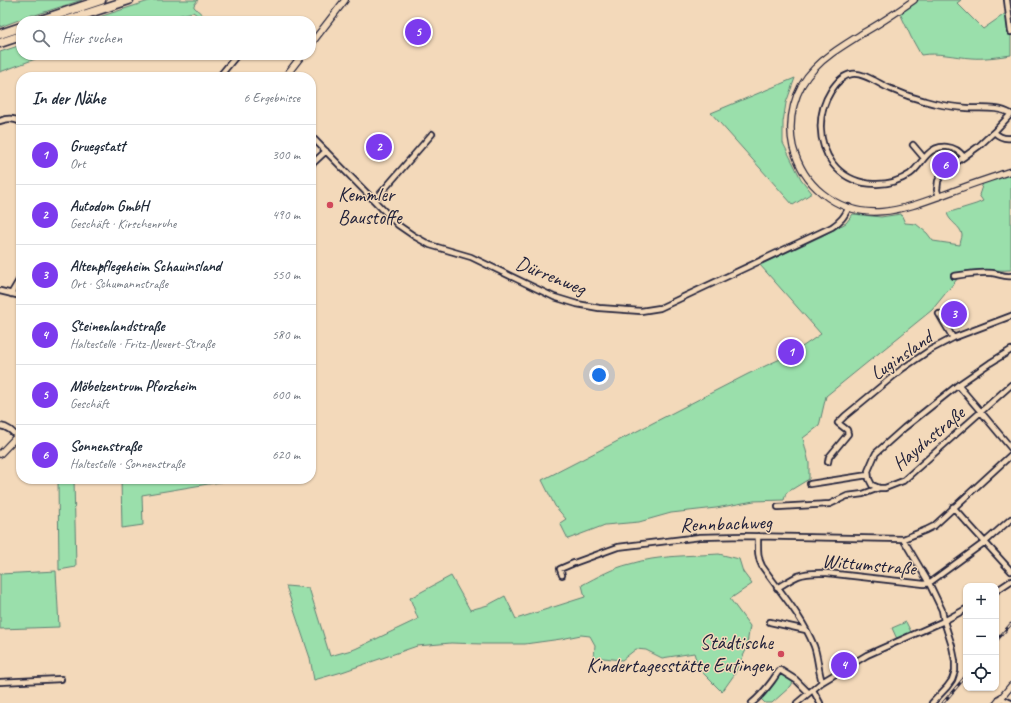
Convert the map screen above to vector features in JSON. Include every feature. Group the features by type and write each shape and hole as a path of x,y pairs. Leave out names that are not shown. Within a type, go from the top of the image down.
{"highway":[{"path":"53,16 101,0"},
{"path":"80,16 129,0"},
{"path":"0,34 16,29"},
{"path":"0,43 16,38"}],"street":[{"path":"316,38 345,0"},
{"path":"914,0 824,59 806,78 800,88 793,108 791,129 792,141 798,163 811,183 826,197 849,207 862,211 874,212 900,210 1011,171"},
{"path":"1007,0 1011,32"},
{"path":"223,72 233,60"},
{"path":"289,72 298,60"},
{"path":"939,197 937,185 940,176 947,169 964,157 979,146 1011,114 1005,110 946,106 924,101 889,89 867,77 858,74 845,77 834,86 827,97 821,116 820,132 824,148 828,156 839,171 846,176 863,182 881,184 896,181 913,172 924,158 936,149 948,147 954,148 964,157"},
{"path":"0,121 11,118 16,120"},
{"path":"994,132 1002,138 1011,138"},
{"path":"375,200 432,134"},
{"name":"Dürrenweg","path":"316,141 398,225 420,239 440,248 471,257 554,297 577,304 599,308 641,311 660,308 832,227 844,217 849,207"},
{"path":"913,145 924,158"},
{"path":"316,160 326,151"},
{"path":"954,276 994,273 1007,277 1011,276"},
{"path":"11,294 16,286"},
{"path":"0,291 16,295"},
{"path":"939,314 953,338"},
{"name":"Luginsland","path":"828,462 829,457 848,434 848,431 838,423 902,369 930,350 953,338 1011,316"},
{"name":"Haydnstraße","path":"1011,350 958,385 904,428 882,448 874,457 870,466 868,475 872,485 879,488 885,488 903,481 1011,385"},
{"path":"958,385 1011,448"},
{"path":"0,426 5,427 16,434"},
{"path":"0,454 16,440"},
{"path":"932,703 952,680 955,671 955,661 942,610 930,583 903,539 934,526 1011,455"},
{"path":"810,484 868,475"},
{"path":"778,507 830,504 847,496 863,494 879,488"},
{"path":"953,507 1011,571"},
{"name":"Wittumstraße","path":"777,588 798,576 814,573 827,573 924,584 930,583 985,542 1011,519"},
{"path":"758,536 758,557 760,562 777,588 800,618 814,647 822,682"},
{"name":"Rennbachweg","path":"562,575 560,569 618,548 700,537 787,536 903,539"},
{"path":"999,589 1011,581"},
{"path":"797,703 822,682 867,655 944,621 963,611"},
{"path":"770,622 806,630"},
{"path":"752,703 760,697 780,670 784,671 796,680 809,693"},
{"path":"0,682 61,679"},
{"path":"998,701 1011,686"},
{"path":"813,690 820,703"},
{"path":"998,701 1011,703"}],"green space":[{"path":"0,0 82,0 35,15 16,16 16,21 0,27"},
{"path":"152,0 198,0 194,7 204,16 198,16 193,12 177,16 102,16"},
{"path":"914,0 961,0 957,3 983,29 1009,11 1011,55 991,58 976,58 940,54 921,55 899,11"},
{"path":"16,47 16,60 32,60 0,72 0,52"},
{"path":"795,78 786,103 783,122 783,143 801,179 812,193 793,205 711,113"},
{"path":"1011,171 1011,270 977,270 958,273 958,278 932,310 826,396 819,426 803,438 809,463 809,479 786,493 784,500 754,501 716,508 671,513 639,522 605,525 568,539 560,523 566,519 555,506 542,480 748,374 793,353 821,334 760,265 846,223 853,214 881,217 901,214 905,223 916,224 927,233 933,241 960,245 962,236 961,232 947,213 983,201 979,195 984,180"},
{"path":"58,484 74,484 76,567 59,570"},
{"path":"121,484 208,484 142,495 143,525 122,528"},
{"path":"719,554 739,559 743,572 752,584 730,599 750,626 746,650 734,675 722,692 699,669 694,653 662,658 646,650 636,649 622,660 594,657 595,645 590,636 581,635 525,644 451,643 417,646 314,680 310,658 286,586 309,588 330,656 355,649 418,619 410,598 451,576 470,610 488,605 505,596 516,619 585,597 582,585 617,568 641,561 663,557"},
{"path":"56,571 59,627 0,629 0,574"},
{"path":"906,622 911,632 897,639 892,628"},
{"path":"780,673 793,682 791,686 772,703 765,703 761,699"}],"railway":[{"path":"999,638 1011,624"},
{"path":"943,703 963,680"}],"place":[{"name":"Möbelzentrum Pforzheim","path":"418,32"},
{"name":"Autodom GmbH","path":"379,147"},
{"name":"Sonnenstraße","path":"945,165"},
{"name":"Kemmler Baustoffe","path":"330,205"},
{"name":"Altenpflegeheim Schauinsland","path":"954,314"},
{"name":"Gruegstatt","path":"791,352"},
{"name":"Städtische Kindertagesstätte Eutingen","path":"781,654"},
{"name":"Steinenlandstraße","path":"844,665"}]}
